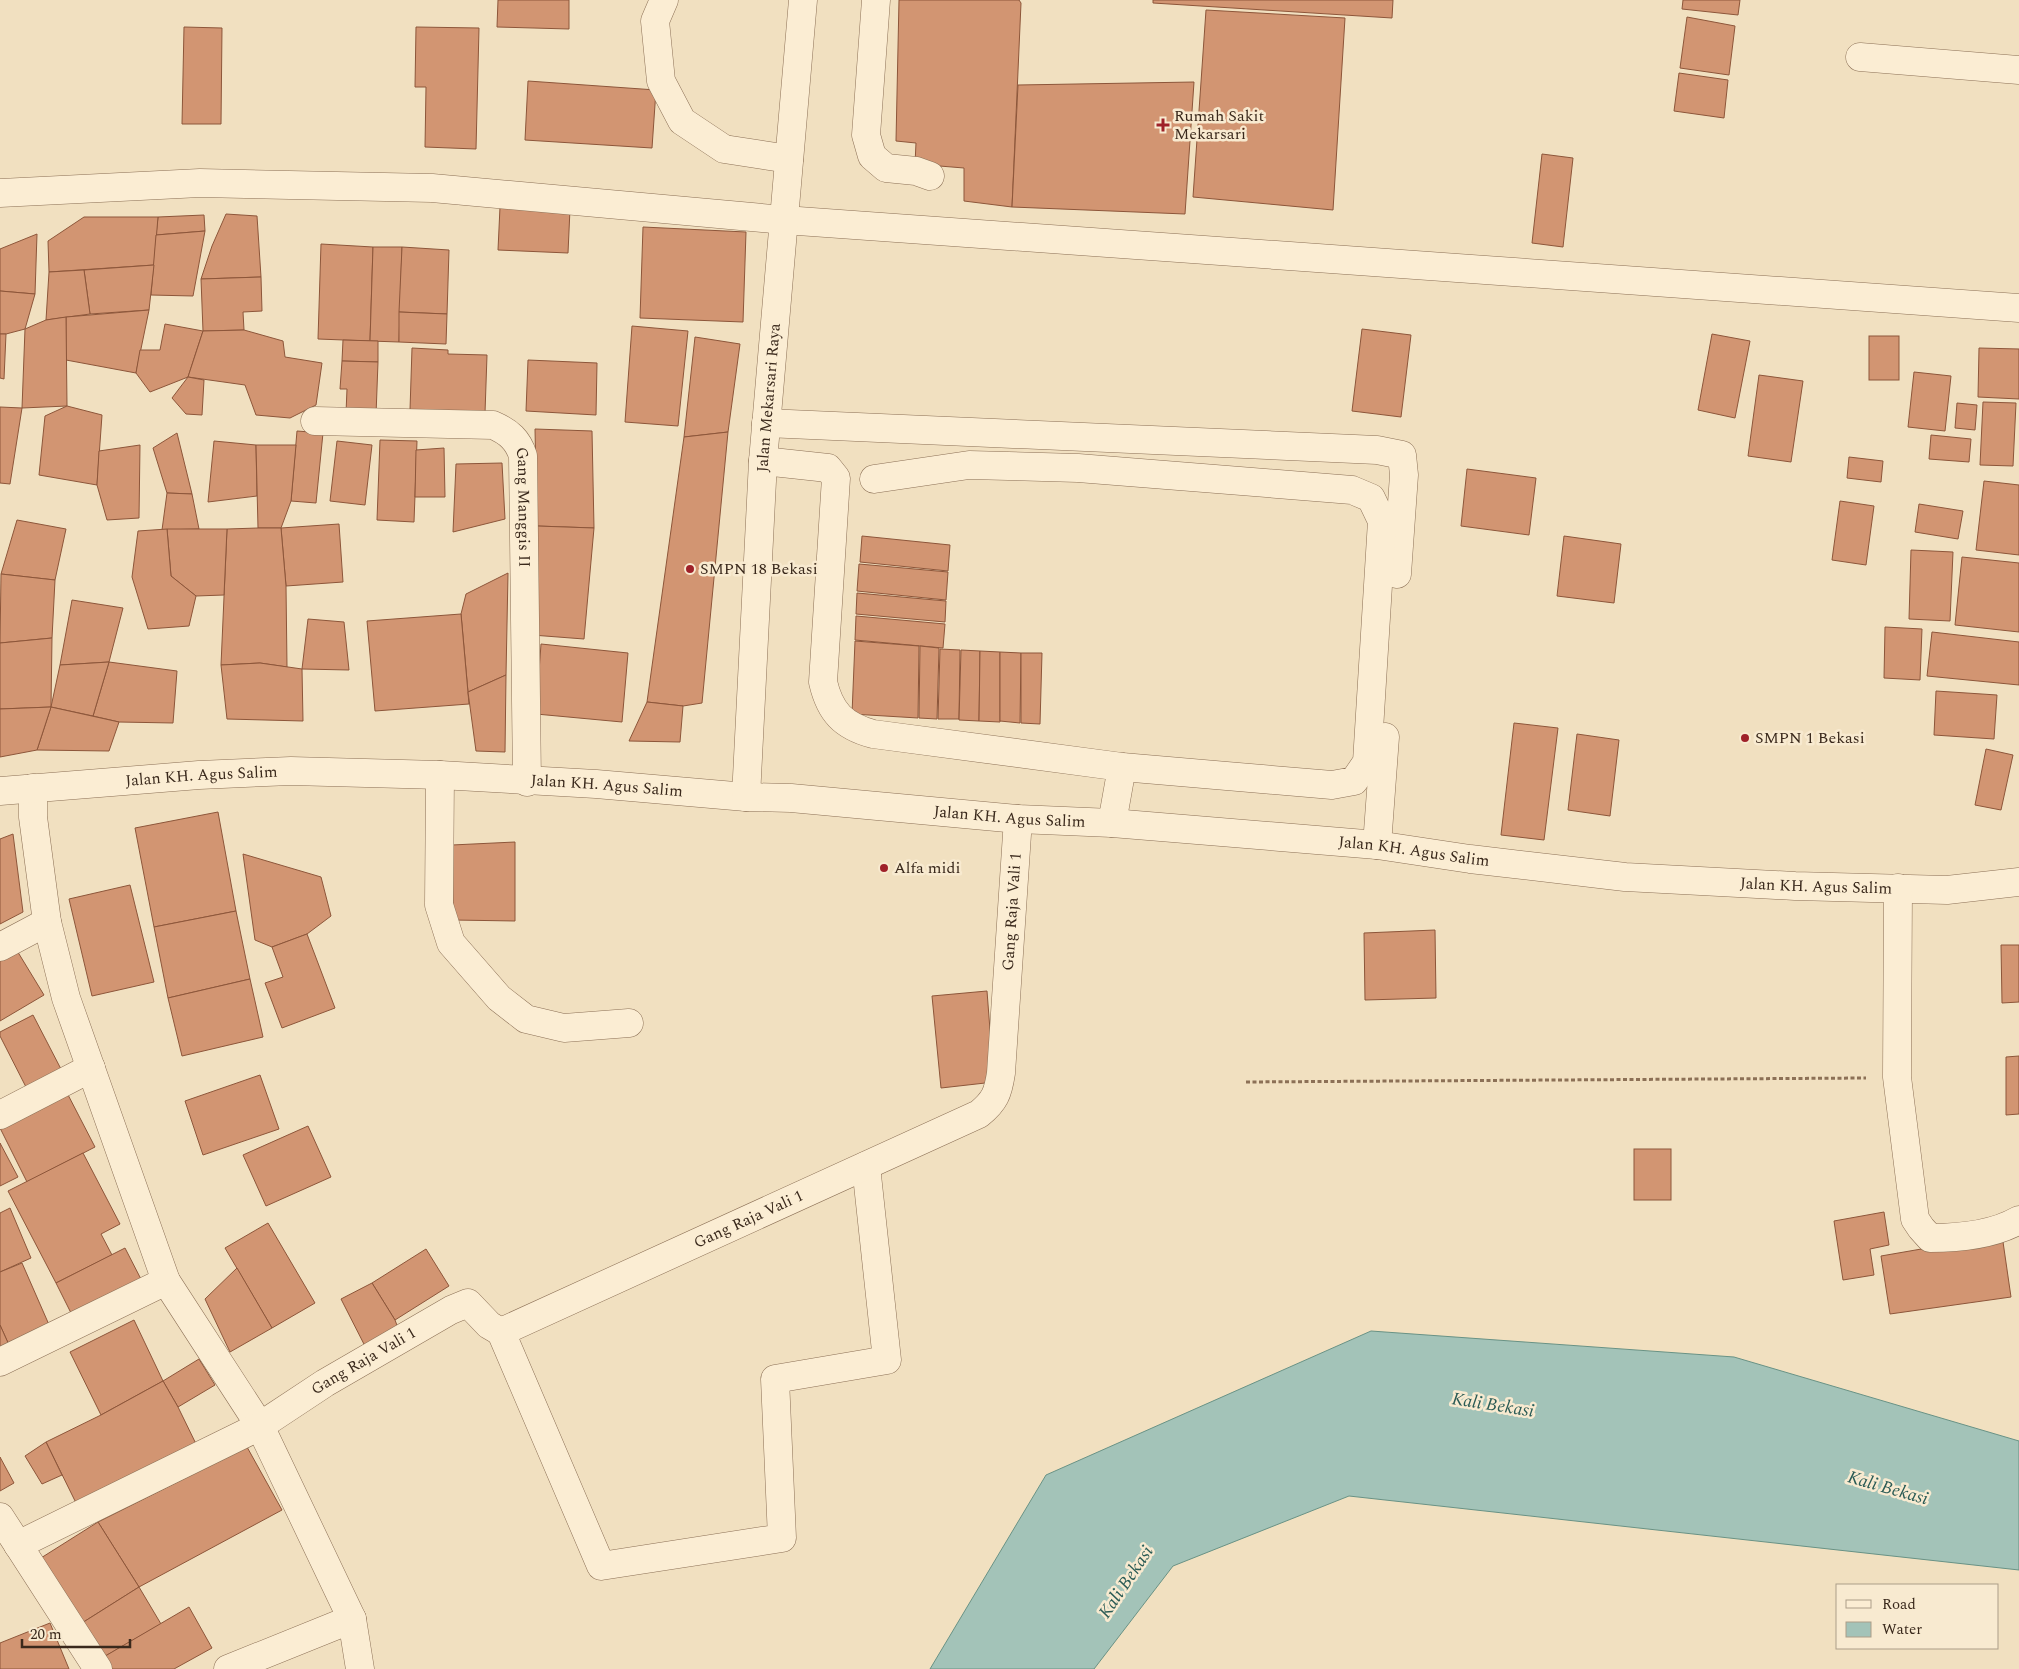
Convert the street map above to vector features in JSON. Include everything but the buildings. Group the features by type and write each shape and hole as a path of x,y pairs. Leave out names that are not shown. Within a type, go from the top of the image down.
{"street":[{"path":"664,0 654,21 661,81 682,121 724,149 789,158"},
{"name":"Jalan Mekarsari Raya","path":"746,797 763,461 803,0"},
{"path":"876,0 866,135 872,156 886,168 930,176"},
{"path":"1860,58 2019,70"},
{"path":"0,193 200,183 432,188 784,220 2019,308"},
{"name":"Gang Manggis II","path":"315,421 494,425 511,435 520,445 523,456 527,782"},
{"path":"766,423 1377,450 1402,455 1404,475 1377,845"},
{"path":"763,461 828,468 836,478 823,682 827,700 839,716 854,729 873,734 1122,767 1332,785 1354,781 1367,762 1382,521 1371,498 1352,490 1068,468 969,465 874,479"},
{"path":"1112,823 1122,767"},
{"name":"Jalan KH. Agus Salim","path":"0,791 198,775 291,771 440,775 527,782 596,784 746,797 790,798 1018,818 1112,823 1377,845 1470,859 1625,877 1795,886 1947,890 2019,882"},
{"path":"440,775 439,905 451,942 499,998 526,1019 564,1028 629,1023"},
{"path":"33,788 33,817 47,922 66,998 166,1281 260,1426 352,1619 360,1669"},
{"name":"Gang Raja Vali 1","path":"260,1426 325,1383 451,1310 468,1303 489,1325 501,1332 979,1114 990,1105 998,1091 1001,1073 1018,818"},
{"path":"1898,888 1897,1077 1915,1218 1930,1238 1970,1236 2008,1226 2019,1220"},
{"path":"0,947 47,922"},
{"path":"0,1115 92,1068"},
{"path":"501,1332 601,1566 782,1538 775,1379 887,1360 866,1166"},
{"path":"0,1362 166,1281"},
{"path":"18,1545 260,1426"},
{"path":"0,1517 98,1669"},
{"path":"228,1669 352,1619"}],"path":[{"path":"1246,1082 1897,1077"}],"water":[{"name":"Kali Bekasi","path":"1371,1331 1734,1357 2019,1441 2019,1570 1349,1496 1173,1566 1094,1669 930,1669 1046,1475"}],"place":[{"name":"Rumah Sakit Mekarsari","path":"1163,125"},
{"name":"SMPN 18 Bekasi","path":"690,569"},
{"name":"SMPN 1 Bekasi","path":"1745,738"},
{"name":"Alfa midi","path":"884,868"}]}
